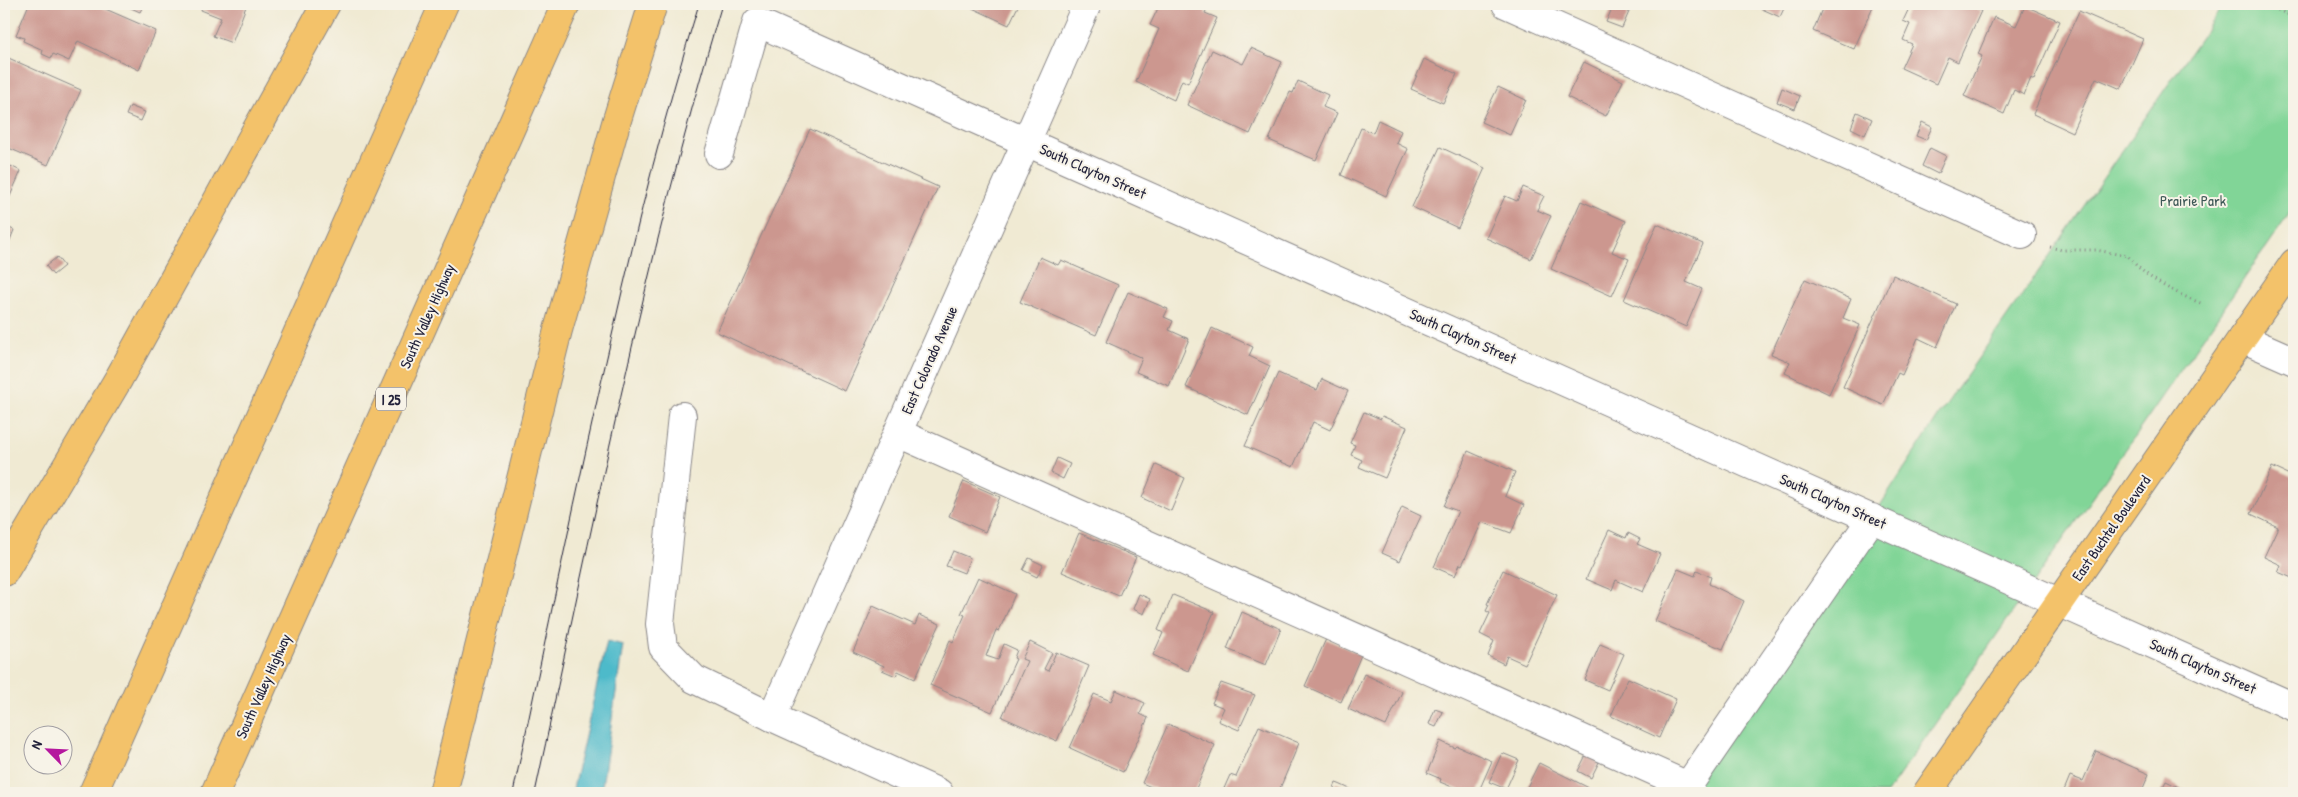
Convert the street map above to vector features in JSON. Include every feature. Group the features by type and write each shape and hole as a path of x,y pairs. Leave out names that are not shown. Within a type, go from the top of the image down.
{"main road":[{"path":"4,572 119,378 326,4"},
{"path":"93,793 444,4"},
{"name":"South Valley Highway","path":"215,793 566,4"},
{"path":"443,793 558,330 616,123 652,4"},
{"name":"East Buchtel Boulevard","path":"1927,793 2294,263"}],"street":[{"name":"East Colorado Avenue","path":"772,717 1087,4"},
{"path":"1506,4 2022,235"},
{"name":"South Clayton Street","path":"719,154 757,22 2294,707"},
{"path":"2242,338 2294,361"},
{"path":"682,416 660,624 663,647 694,679 772,717 939,793"},
{"path":"898,433 1686,790 1872,518"}],"path":[{"path":"2264,4 2294,16"},
{"path":"2022,235 2062,250 2096,250 2128,256 2136,266 2152,278 2183,296 2203,304"}],"green space":[{"name":"Prairie Park","path":"2224,4 2294,4 2294,207 1887,793 1683,793 1872,518 1943,409"}],"water":[{"path":"607,641 623,645 601,793 572,793"}],"building":[{"path":"29,4 94,4 156,31 139,70 78,41 69,61 53,54 51,58 42,54 43,50 23,41 24,38 16,35"},
{"path":"122,4 144,4 140,12"},
{"path":"203,4 247,4 232,43 213,36 221,18 201,10"},
{"path":"969,4 1019,4 1009,25 968,6"},
{"path":"1160,4 1209,4 1205,13 1217,18 1188,83 1182,80 1174,100 1136,82 1159,29 1150,25"},
{"path":"1614,4 1632,5 1622,28 1606,22"},
{"path":"1751,4 1786,4 1780,17"},
{"path":"1824,4 1874,4 1854,49 1813,31"},
{"path":"1911,4 1965,4 1981,11 1958,62 1948,57 1936,84 1901,68 1912,44 1903,40 1910,24 1903,21"},
{"path":"2025,6 2060,21 2034,80 2031,78 2024,95 2014,90 2004,114 1964,96 1982,56 1978,54 1994,17 2016,26"},
{"path":"2079,11 2143,39 2121,89 2096,78 2072,132 2033,114"},
{"path":"1251,48 1282,62 1250,134 1187,105 1212,50 1243,64"},
{"path":"4,56 81,90 48,165 4,146 4,111 10,96 4,94"},
{"path":"1424,59 1457,74 1443,103 1411,89"},
{"path":"1584,62 1623,81 1606,116 1567,97"},
{"path":"1298,81 1328,95 1323,107 1337,113 1316,160 1269,140 1290,92 1293,93"},
{"path":"1498,87 1526,100 1510,135 1481,122"},
{"path":"1782,88 1800,96 1795,109 1777,102"},
{"path":"130,106 145,112 141,121 126,115"},
{"path":"1857,112 1872,119 1865,135 1851,128"},
{"path":"1378,120 1401,131 1396,143 1408,149 1386,196 1341,175 1361,128 1373,133"},
{"path":"1922,122 1932,127 1926,140 1916,136"},
{"path":"810,129 938,187 845,391 717,332"},
{"path":"1440,147 1485,168 1458,228 1412,207"},
{"path":"1930,148 1946,156 1938,174 1922,166"},
{"path":"4,163 21,171 4,210"},
{"path":"1523,187 1544,196 1537,210 1551,216 1531,259 1486,238 1505,196 1517,201"},
{"path":"1581,201 1626,221 1612,252 1629,259 1612,296 1551,269"},
{"path":"1657,224 1703,244 1686,282 1702,289 1686,327 1624,300"},
{"path":"4,226 14,230 4,255"},
{"path":"57,257 64,266 53,275 46,266"},
{"path":"1040,257 1058,265 1061,260 1118,285 1096,335 1020,302"},
{"path":"1893,275 1956,304 1937,347 1918,338 1902,375 1898,373 1883,405 1843,387"},
{"path":"1805,279 1851,299 1843,318 1860,325 1829,394 1785,373 1790,362 1771,354"},
{"path":"1128,292 1168,309 1164,317 1173,321 1169,330 1189,339 1169,386 1136,372 1142,358 1106,342"},
{"path":"1212,328 1253,347 1249,356 1270,366 1248,415 1186,387"},
{"path":"1278,373 1317,390 1322,379 1348,391 1330,430 1313,422 1293,467 1245,446"},
{"path":"1364,412 1381,419 1382,416 1407,427 1385,478 1359,467 1362,460 1351,455 1355,445 1350,443"},
{"path":"1468,451 1515,472 1505,496 1524,505 1511,533 1482,522 1455,576 1434,567 1458,511 1444,506"},
{"path":"1057,458 1070,464 1063,479 1051,473"},
{"path":"1156,465 1185,478 1171,511 1142,498"},
{"path":"2272,467 2294,477 2294,574 2292,578 2278,572 2281,565 2264,557 2278,527 2251,514"},
{"path":"964,481 1000,497 985,532 949,516"},
{"path":"1402,507 1421,516 1400,561 1382,553"},
{"path":"1609,530 1626,538 1628,533 1640,539 1637,544 1660,554 1643,592 1616,580 1612,590 1586,579"},
{"path":"1079,533 1136,557 1119,596 1062,572"},
{"path":"953,551 970,558 964,573 946,566"},
{"path":"1029,558 1043,565 1037,577 1023,570"},
{"path":"1678,569 1695,576 1697,570 1711,577 1709,584 1744,601 1723,649 1655,621"},
{"path":"1503,570 1557,595 1525,664 1507,656 1504,664 1488,656 1494,641 1480,634 1490,613 1486,611 1489,605 1487,604"},
{"path":"978,577 1015,594 999,631 996,630 986,656 998,660 1004,644 1017,650 1014,658 1016,659 992,712 930,685 950,640 953,642 965,615 961,614"},
{"path":"1139,594 1150,599 1144,614 1133,609"},
{"path":"1173,595 1214,612 1188,671 1153,655 1163,633 1158,630"},
{"path":"873,606 915,625 919,615 940,624 915,679 898,671 896,676 882,670 884,666 853,652"},
{"path":"1242,612 1281,629 1266,665 1227,649"},
{"path":"1326,639 1361,655 1341,702 1305,686"},
{"path":"1030,642 1052,653 1044,669 1048,671 1056,652 1089,666 1057,741 1002,717 1027,661 1022,659"},
{"path":"1600,644 1624,654 1608,690 1585,680"},
{"path":"1364,674 1402,692 1386,726 1348,709"},
{"path":"1628,678 1676,699 1659,738 1611,716"},
{"path":"1221,683 1255,695 1239,730 1218,721 1224,708 1212,703"},
{"path":"1116,690 1145,703 1140,714 1148,718 1123,772 1070,748 1094,694 1111,701"},
{"path":"1435,709 1443,712 1436,727 1429,724"},
{"path":"1168,724 1215,745 1194,793 1165,793 1142,783"},
{"path":"1259,726 1299,743 1278,793 1222,793 1230,775 1236,777"},
{"path":"1440,741 1492,761 1478,793 1467,793 1440,782 1441,779 1427,773"},
{"path":"2096,751 2149,774 2141,793 2063,793 2070,776 2083,781"},
{"path":"1502,753 1519,760 1506,789 1489,782"},
{"path":"1586,755 1599,762 1591,778 1578,771"},
{"path":"1539,763 1597,792 1597,793 1524,793"},
{"path":"2166,781 2191,793 2160,793"},
{"path":"1336,783 1339,784 1359,793 1332,793"}],"tram line":[{"path":"513,793 574,504 622,290 663,126 699,4"},
{"path":"535,793 644,298 668,199 722,4"}]}
